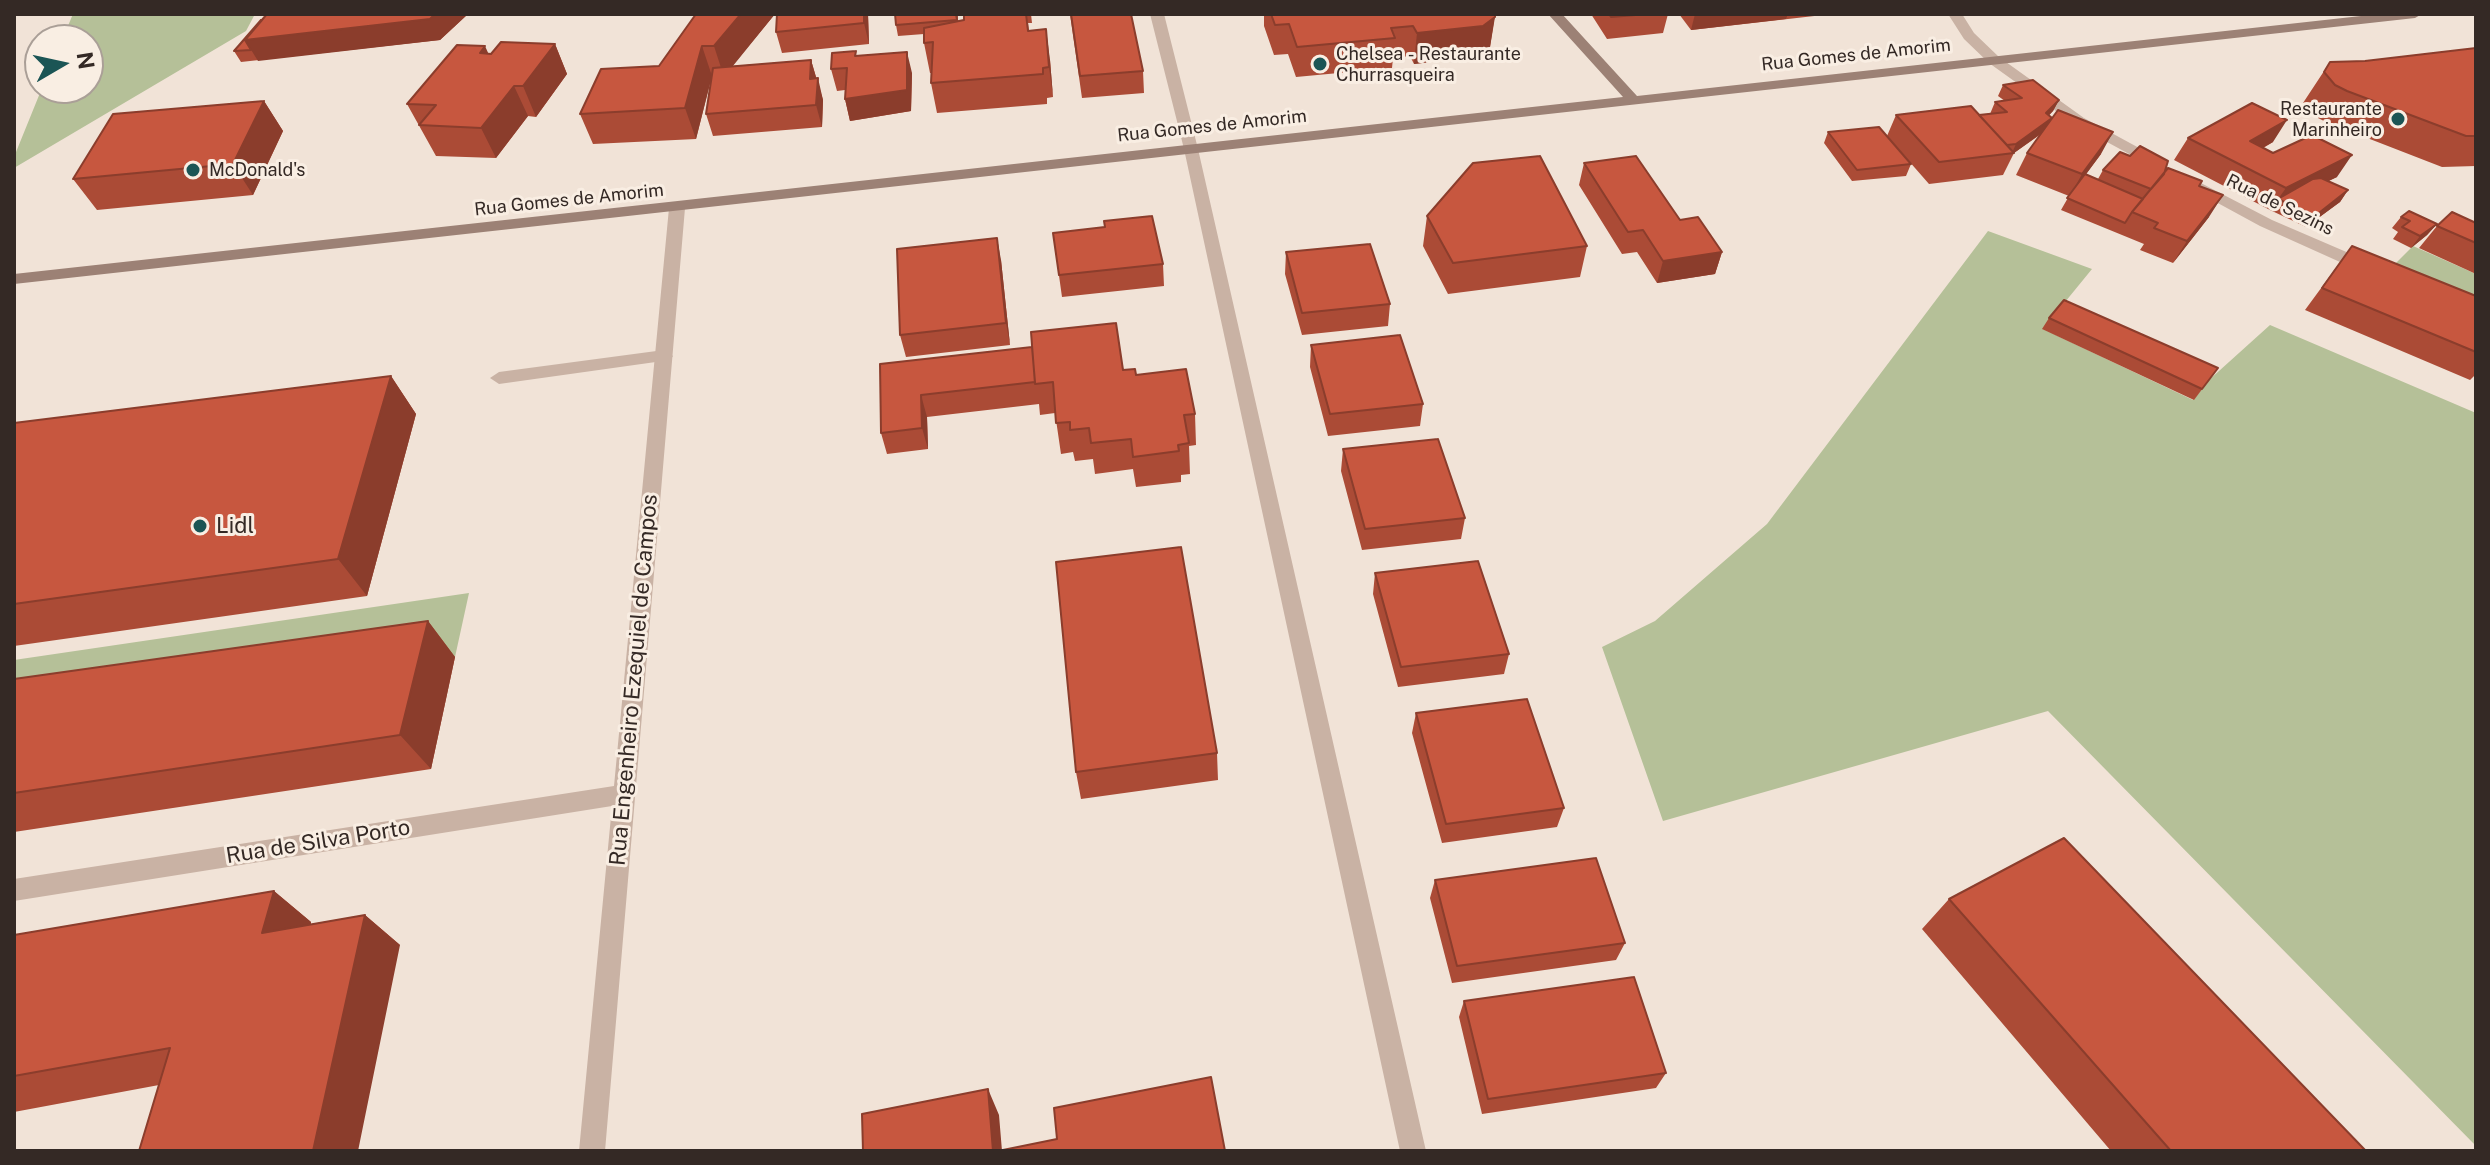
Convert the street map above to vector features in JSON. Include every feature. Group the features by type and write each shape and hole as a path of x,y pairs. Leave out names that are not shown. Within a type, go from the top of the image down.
{"main road":[{"path":"1555,14 1633,100"},
{"name":"Rua Gomes de Amorim","path":"14,279 2415,14"}],"street":[{"path":"1157,14 1191,149 1413,1151"},
{"name":"Rua de Sezins","path":"1955,14 1969,36 1994,60 2079,121 2266,223 2378,273"},
{"name":"Rua Engenheiro Ezequiel de Campos","path":"592,1151 677,208"},
{"path":"499,378 664,356"},
{"name":"Rua de Silva Porto","path":"14,890 623,794"}],"green space":[{"path":"73,14 255,14 246,31 14,168 14,157 36,104 104,104 104,24 69,24"},
{"path":"1988,231 2092,269 2043,329 2193,400 2209,380 2270,325 2476,413 2476,1146 2048,711 1663,821 1602,647 1655,621 1767,524"},
{"path":"2413,246 2476,274 2476,302 2392,267"},
{"path":"469,593 455,657 14,720 14,660"}],"building":[{"path":"267,14 435,14 430,19 245,40"},
{"path":"696,14 741,14 714,46 702,46 685,108 580,114 601,69 659,66"},
{"path":"777,14 864,14 864,23 776,32"},
{"path":"895,14 956,14 957,20 896,25"},
{"path":"964,14 1026,14 1028,31 1046,29 1049,67 1043,68 1043,74 931,83 933,42 924,43 924,28 964,20"},
{"path":"1071,14 1131,14 1143,71 1080,76"},
{"path":"1271,14 1495,14 1495,17 1483,26 1417,33 1413,26 1391,28 1395,38 1297,47 1289,24 1275,25"},
{"path":"1609,14 1648,14 1611,17"},
{"path":"261,20 245,40 251,50 234,51"},
{"path":"501,42 555,44 523,86 514,86 481,128 419,125 436,105 407,104 457,45 485,46 480,53 491,54"},
{"path":"2476,48 2476,136 2466,136 2347,91 2335,85 2324,72 2330,62"},
{"path":"856,51 855,56 907,52 907,90 845,99 847,68 831,69 832,53"},
{"path":"811,60 810,79 818,78 816,105 706,114 713,68"},
{"path":"2033,80 2059,100 2046,113 2052,118 2016,144 2007,145 1979,115 2007,112 1995,102 2022,98 2003,85"},
{"path":"264,101 233,164 73,179 113,114"},
{"path":"2252,103 2287,120 2250,141 2273,153 2312,135 2352,155 2286,188 2188,138"},
{"path":"1971,106 2014,153 1939,162 1896,115"},
{"path":"2058,110 2113,132 2082,174 2027,153"},
{"path":"1879,127 1911,164 1857,170 1828,132"},
{"path":"2140,146 2168,161 2164,174 2151,189 2103,170 2120,152 2130,156"},
{"path":"1540,156 1587,246 1453,263 1427,216 1473,163"},
{"path":"1636,156 1680,220 1698,217 1722,252 1663,261 1643,230 1628,232 1584,163"},
{"path":"2168,168 2202,181 2199,186 2223,195 2187,241 2154,228 2158,223 2132,212"},
{"path":"2085,174 2143,199 2125,223 2067,198"},
{"path":"2321,178 2348,190 2315,216 2278,199 2313,179"},
{"path":"2409,211 2437,224 2420,236 2402,227 2410,221 2401,217"},
{"path":"2452,212 2476,223 2476,243 2437,226"},
{"path":"1152,216 1163,264 1059,275 1053,233 1105,227 1104,221"},
{"path":"997,238 1006,323 900,335 897,249"},
{"path":"1370,244 1390,304 1302,313 1286,252"},
{"path":"2352,246 2476,296 2476,352 2322,288"},
{"path":"2064,300 2218,368 2202,389 2049,318"},
{"path":"1116,323 1123,370 1135,369 1136,375 1186,369 1195,414 1184,415 1189,443 1178,445 1179,451 1133,457 1131,439 1091,443 1089,428 1070,430 1070,422 1056,423 1053,382 1035,384 1031,332"},
{"path":"1400,335 1423,404 1330,414 1311,345"},
{"path":"1032,347 1035,382 921,395 922,428 881,433 880,364"},
{"name":"Lidl","path":"391,376 338,559 14,604 14,423"},
{"path":"1438,439 1465,518 1365,529 1343,449"},
{"path":"1181,547 1217,753 1076,772 1056,562"},
{"path":"1478,561 1509,654 1401,667 1375,573"},
{"path":"428,621 400,735 14,793 14,679"},
{"path":"1527,699 1564,808 1446,824 1416,713"},
{"path":"2064,838 2366,1151 2171,1151 1949,899"},
{"path":"1596,858 1625,943 1457,966 1435,880"},
{"path":"274,891 262,933 365,915 313,1151 139,1151 170,1048 14,1076 14,935"},
{"path":"1634,977 1666,1073 1488,1099 1464,1001"},
{"path":"1211,1077 1225,1151 998,1151 1057,1139 1054,1108"},
{"path":"988,1089 993,1151 863,1151 862,1114"}],"place":[{"name":"Chelsea - Restaurante Churrasqueira","path":"1320,64"},
{"name":"Restaurante Marinheiro","path":"2398,119"},
{"name":"McDonald's","path":"193,170"},
{"name":"Lidl","path":"200,526"}]}
